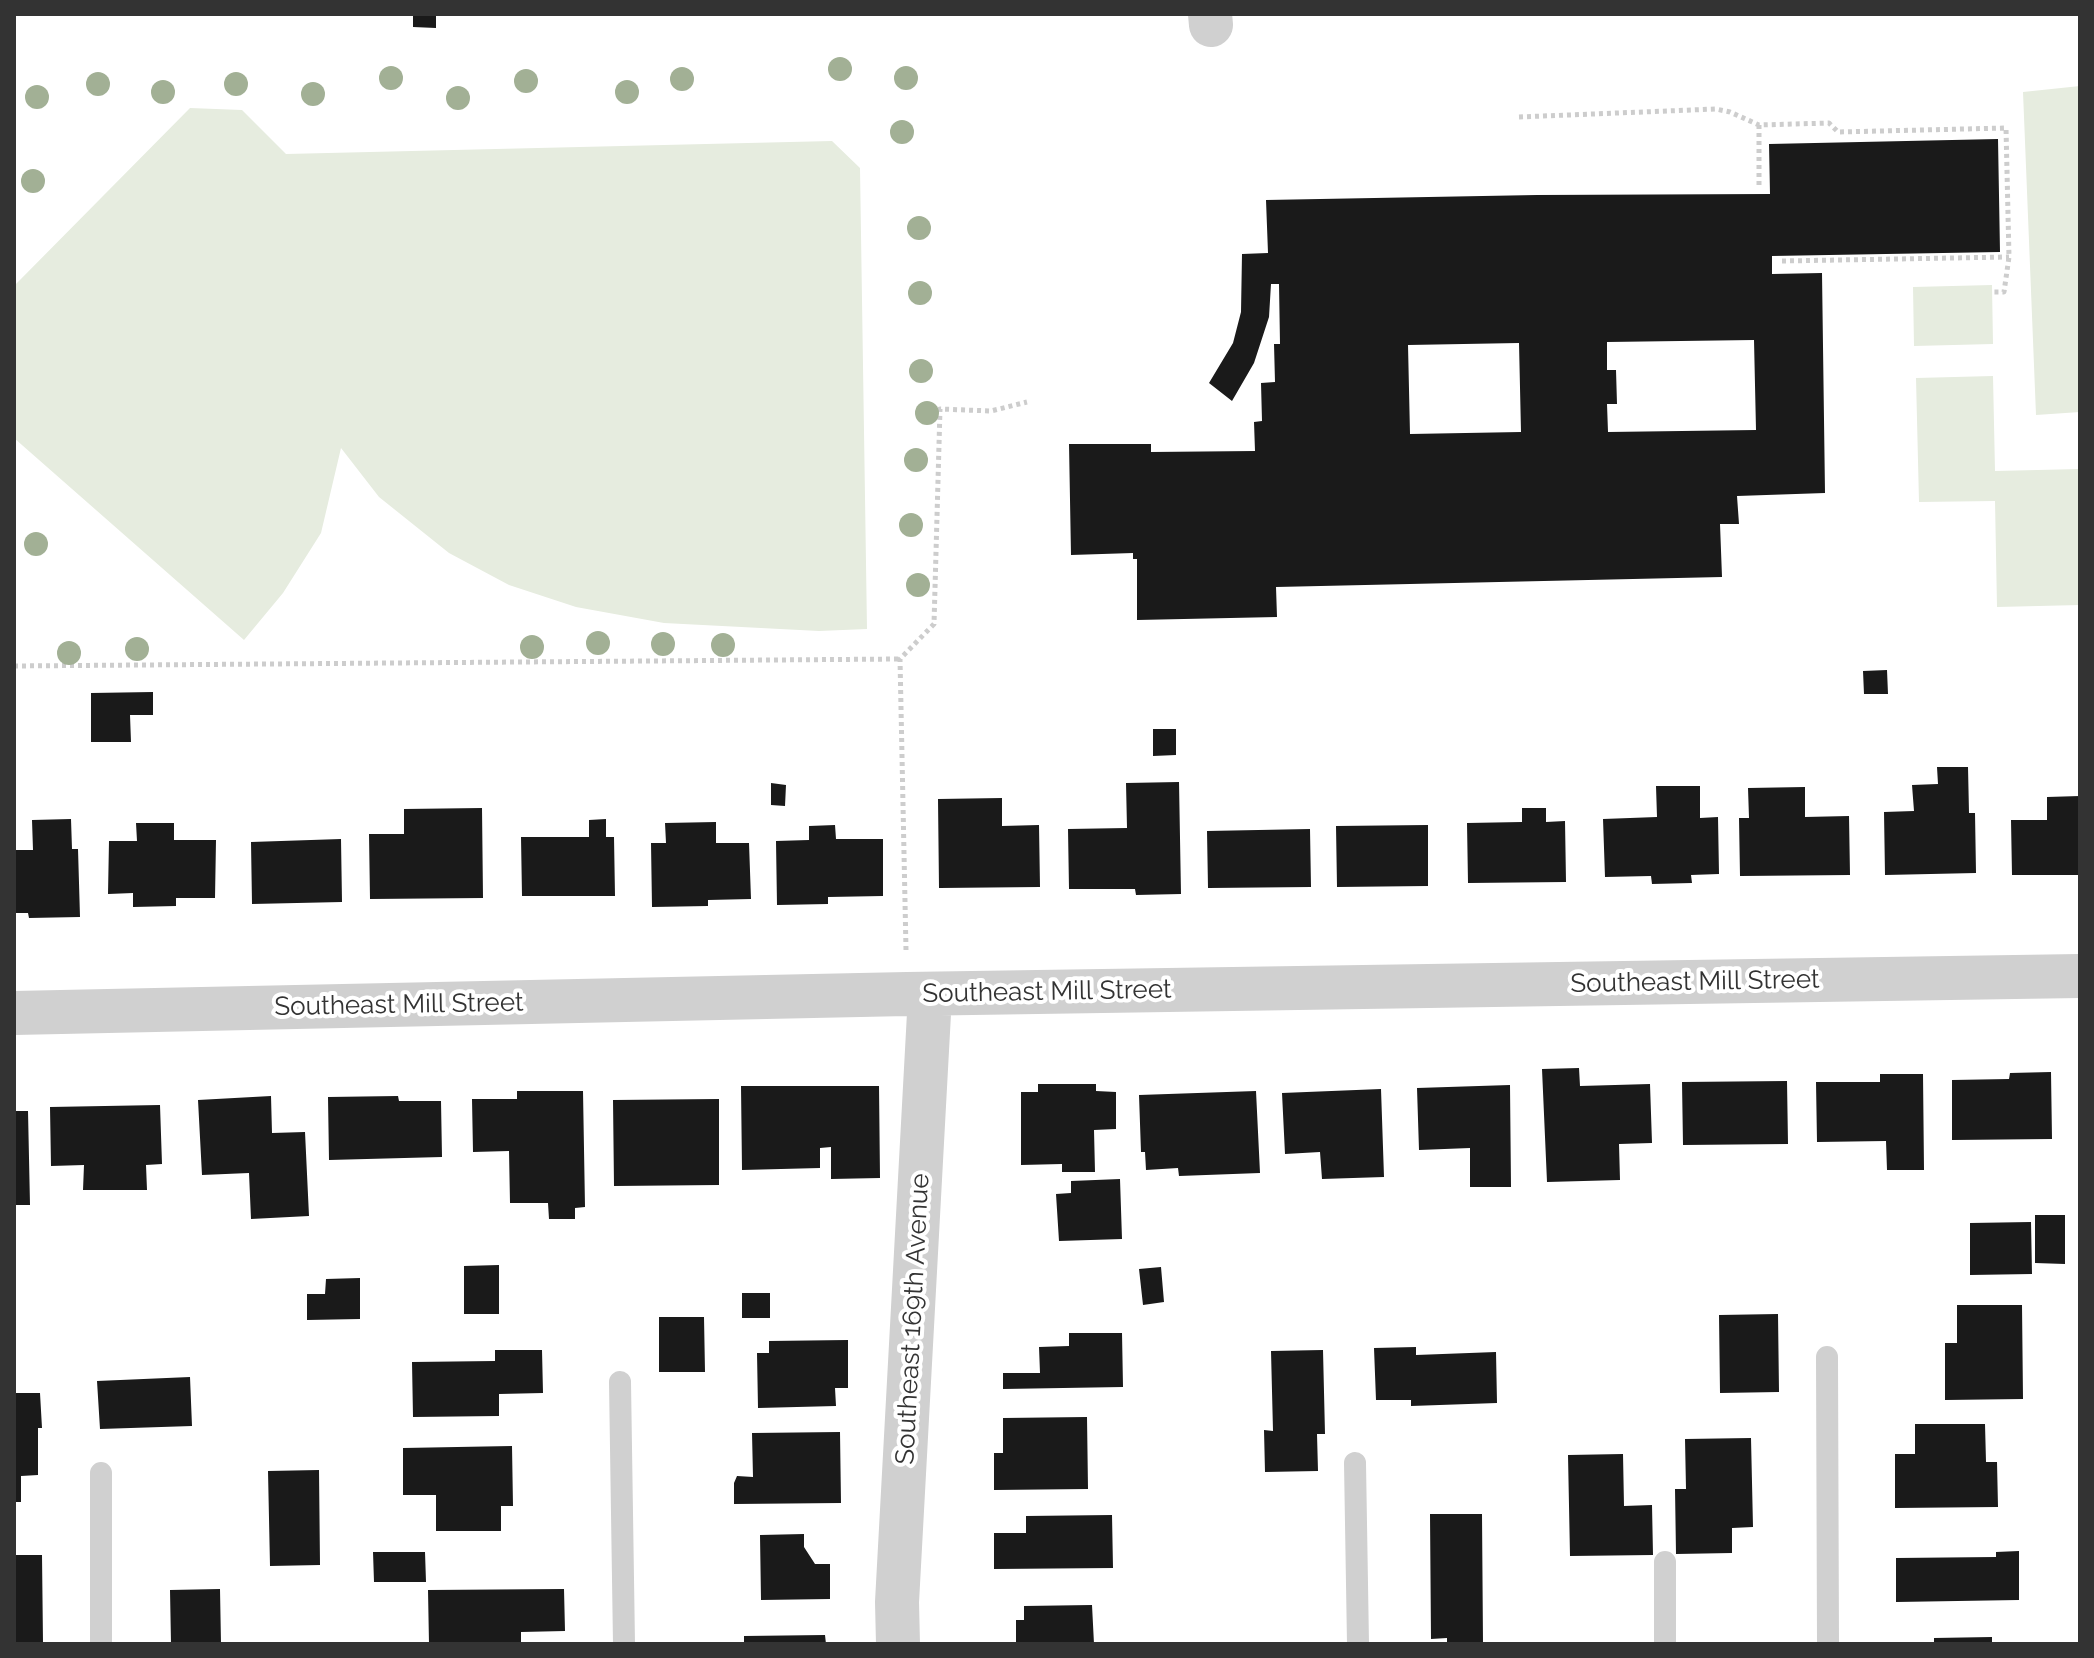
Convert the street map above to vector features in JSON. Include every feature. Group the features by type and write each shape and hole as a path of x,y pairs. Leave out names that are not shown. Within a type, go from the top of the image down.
{"street":[{"name":"Southeast Mill Street","path":"14,1013 919,994 2080,976"},
{"name":"Southeast 169th Avenue","path":"898,1644 919,994"}],"lane":[{"path":"1827,1357 1828,1644"},
{"path":"620,1382 624,1644"},
{"path":"1355,1463 1358,1644"},
{"path":"101,1473 101,1644"},
{"path":"1665,1562 1665,1644"}],"path":[{"path":"1519,117 1716,109 1759,125 1829,123 1838,132 2006,128 2009,257 2004,292 1991,292"},
{"path":"1759,125 1759,188"},
{"path":"1782,261 2009,257"},
{"path":"14,666 900,659 934,624 940,409 991,411 1027,402"},
{"path":"900,659 919,994"}],"shaded area":[{"path":"2080,86 2080,412 2036,415 2023,92"},
{"path":"190,108 242,110 286,154 832,141 860,168 867,629 819,631 664,623 576,607 509,585 449,553 379,497 341,448 321,533 283,593 244,640 14,438 14,286"},
{"path":"1992,285 1993,344 1914,346 1913,287"},
{"path":"1993,376 1995,471 2080,469 2080,605 1997,607 1995,501 1919,502 1916,378"}],"building":[{"path":"413,14 436,14 436,28 413,27"},
{"path":"1998,139 2000,252 1772,256 1772,274 1822,273 1825,493 1737,496 1739,524 1720,524 1722,577 1276,587 1277,617 1137,620 1137,559 1133,559 1133,553 1071,555 1069,444 1151,444 1151,452 1255,451 1254,422 1262,421 1261,383 1275,382 1274,344 1280,344 1279,284 1271,284 1269,317 1254,363 1232,401 1209,383 1233,343 1241,312 1242,254 1268,253 1266,200 1770,194 1769,144","holes":["1754,340 1756,430 1608,432 1607,404 1617,404 1616,370 1607,370 1607,342","1519,343 1521,432 1410,434 1408,345"]},
{"path":"1887,670 1888,694 1864,694 1863,671"},
{"path":"153,692 153,715 130,715 131,742 91,742 91,693"},
{"path":"1153,729 1176,729 1176,755 1153,756"},
{"path":"1937,767 1968,767 1969,813 1975,813 1976,873 1885,875 1884,812 1914,811 1912,785 1938,784"},
{"path":"1179,782 1181,894 1136,895 1135,889 1069,889 1068,829 1127,828 1126,783"},
{"path":"771,783 786,785 785,806 771,805"},
{"path":"1656,786 1700,786 1700,818 1718,817 1719,874 1691,875 1692,883 1652,884 1651,876 1605,877 1603,819 1657,817"},
{"path":"1805,787 1805,817 1849,816 1850,875 1740,876 1739,818 1749,818 1748,788"},
{"path":"2080,796 2080,875 2012,875 2011,820 2047,820 2047,797"},
{"path":"1002,798 1002,826 1039,825 1040,887 939,888 938,799"},
{"path":"482,808 483,898 370,899 369,834 404,834 404,809"},
{"path":"1522,808 1546,808 1546,822 1565,821 1566,882 1468,883 1467,823 1522,822"},
{"path":"71,819 72,849 78,849 80,917 29,918 28,913 14,913 14,850 33,850 32,820"},
{"path":"606,819 606,837 614,837 615,896 522,896 521,837 589,837 589,820"},
{"path":"716,822 716,843 749,843 751,899 708,900 708,906 652,907 651,843 666,843 665,823"},
{"path":"136,823 174,823 174,840 216,840 215,898 176,898 176,906 133,907 133,893 108,894 109,841 137,841"},
{"path":"835,825 836,839 883,839 883,896 828,897 828,904 777,905 776,841 809,840 809,826"},
{"path":"1428,825 1428,886 1337,887 1336,826"},
{"path":"1310,829 1311,887 1208,888 1207,831"},
{"path":"341,839 342,902 252,904 251,842"},
{"path":"1579,1068 1580,1086 1650,1084 1652,1143 1619,1144 1620,1180 1547,1182 1542,1069"},
{"path":"2051,1072 2052,1139 1952,1140 1952,1080 2009,1079 2010,1073"},
{"path":"1880,1074 1923,1074 1924,1170 1887,1170 1886,1141 1817,1142 1816,1082 1880,1082"},
{"path":"1787,1081 1788,1144 1683,1145 1682,1082"},
{"path":"1038,1084 1096,1084 1096,1091 1116,1092 1116,1129 1094,1130 1095,1172 1062,1172 1062,1164 1021,1165 1021,1092 1038,1092"},
{"path":"1510,1085 1511,1187 1470,1187 1470,1148 1419,1150 1417,1088"},
{"path":"741,1086 879,1086 880,1178 831,1179 831,1147 820,1148 820,1168 742,1170"},
{"path":"1381,1089 1384,1177 1322,1179 1320,1152 1285,1154 1282,1093"},
{"path":"517,1091 583,1091 585,1207 575,1208 575,1219 549,1219 548,1203 510,1203 509,1151 473,1152 472,1099 517,1099"},
{"path":"1256,1091 1260,1173 1179,1176 1178,1168 1146,1170 1145,1152 1141,1152 1139,1095"},
{"path":"271,1096 272,1133 305,1132 309,1216 251,1219 249,1173 202,1175 198,1100"},
{"path":"398,1096 399,1101 441,1101 442,1157 329,1160 328,1097"},
{"path":"719,1099 719,1185 614,1186 613,1100"},
{"path":"160,1105 162,1164 146,1165 147,1190 83,1190 84,1165 51,1166 50,1107"},
{"path":"14,1111 28,1111 30,1205 14,1205"},
{"path":"1120,1179 1122,1239 1059,1241 1056,1194 1071,1193 1071,1181"},
{"path":"2035,1215 2065,1215 2065,1264 2035,1263"},
{"path":"2031,1222 2032,1274 1970,1275 1970,1223"},
{"path":"499,1265 499,1314 464,1314 464,1266"},
{"path":"1161,1267 1164,1302 1143,1305 1139,1269"},
{"path":"360,1278 360,1319 307,1320 307,1294 325,1294 326,1279"},
{"path":"742,1293 770,1293 770,1318 742,1318"},
{"path":"1957,1305 2022,1305 2023,1399 1945,1400 1945,1343 1957,1343"},
{"path":"1778,1314 1779,1392 1720,1393 1719,1315"},
{"path":"659,1317 704,1317 705,1372 659,1372"},
{"path":"1069,1333 1122,1333 1123,1387 1003,1389 1003,1373 1040,1373 1039,1347 1069,1346"},
{"path":"848,1340 848,1388 835,1388 836,1406 758,1408 757,1353 769,1353 769,1341"},
{"path":"1416,1347 1416,1355 1496,1352 1497,1403 1411,1406 1411,1400 1376,1400 1374,1348"},
{"path":"495,1350 542,1350 543,1393 499,1394 499,1416 413,1417 412,1362 495,1361"},
{"path":"1323,1350 1325,1434 1317,1434 1318,1471 1265,1472 1264,1430 1273,1431 1271,1351"},
{"path":"190,1377 192,1426 100,1429 97,1381"},
{"path":"14,1393 40,1393 42,1428 38,1428 38,1475 21,1476 21,1502 14,1502"},
{"path":"1087,1417 1088,1489 994,1490 994,1453 1003,1453 1003,1418"},
{"path":"1915,1424 1985,1424 1986,1462 1997,1462 1998,1507 1895,1508 1895,1454 1915,1454"},
{"path":"840,1432 841,1503 734,1504 737,1476 753,1477 752,1433"},
{"path":"1751,1438 1753,1527 1732,1528 1732,1553 1676,1554 1675,1489 1686,1489 1685,1439"},
{"path":"512,1446 513,1506 501,1506 501,1531 436,1531 436,1495 403,1495 403,1448"},
{"path":"1623,1454 1624,1506 1652,1505 1653,1555 1570,1556 1568,1455"},
{"path":"319,1470 320,1565 270,1566 268,1471"},
{"path":"1430,1514 1482,1514 1483,1644 1447,1644 1447,1638 1431,1639"},
{"path":"1112,1515 1113,1568 994,1569 994,1533 1026,1533 1026,1516"},
{"path":"804,1534 804,1547 815,1564 830,1564 830,1599 761,1600 760,1535"},
{"path":"2019,1551 2019,1600 1896,1602 1896,1558 1996,1557 1996,1552"},
{"path":"373,1552 425,1552 426,1582 374,1582"},
{"path":"14,1555 42,1555 43,1643 14,1644"},
{"path":"220,1589 221,1644 171,1644 170,1590"},
{"path":"564,1589 565,1631 521,1632 521,1644 429,1644 428,1590"},
{"path":"1092,1605 1094,1644 1016,1644 1016,1620 1024,1620 1024,1606"},
{"path":"825,1635 826,1644 744,1644 744,1636"},
{"path":"1992,1637 1992,1644 1934,1644 1934,1638"}]}
